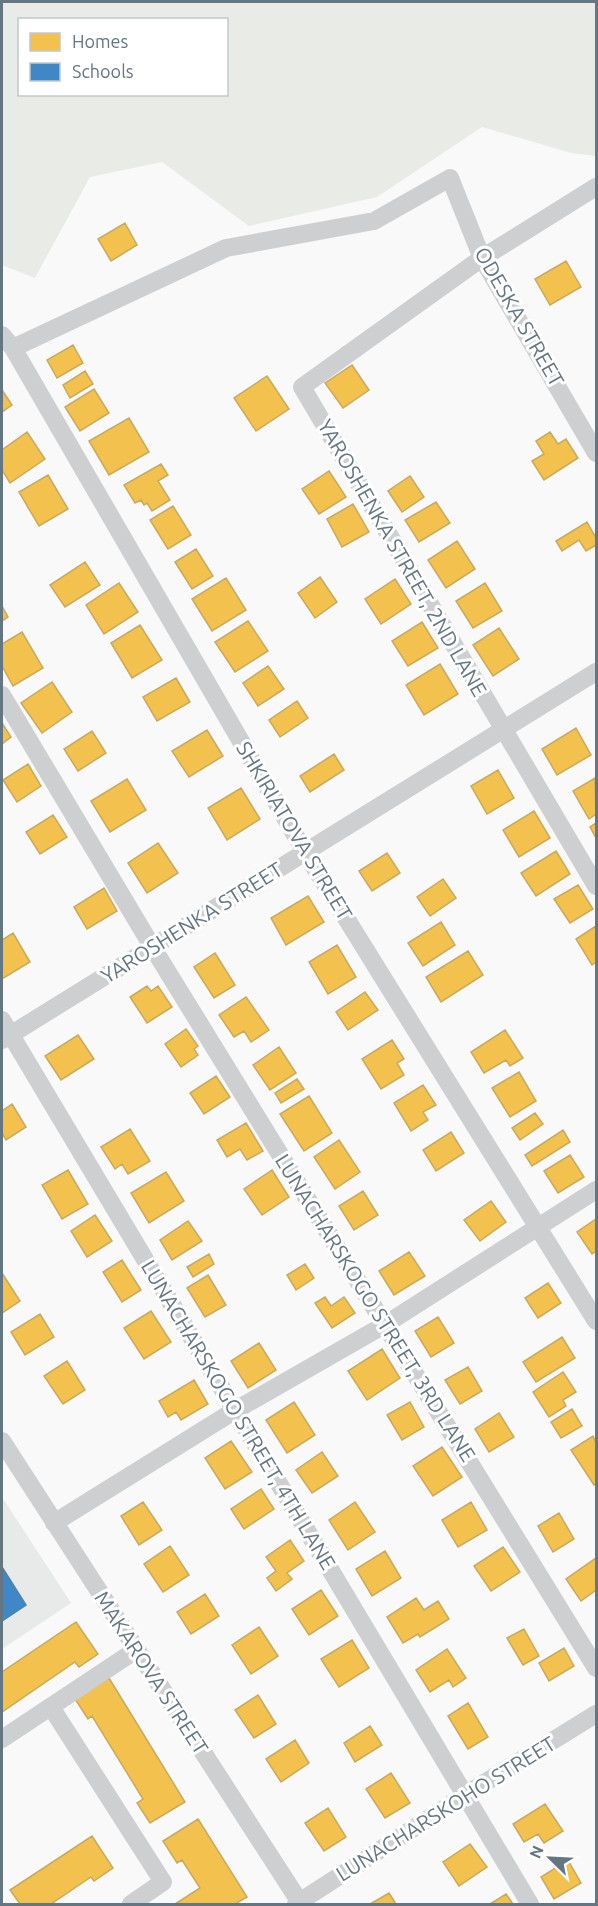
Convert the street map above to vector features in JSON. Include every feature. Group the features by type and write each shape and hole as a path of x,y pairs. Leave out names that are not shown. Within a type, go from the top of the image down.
{"street":[{"name":"ODESKA STREET","path":"7,341 226,248 374,221 450,178 482,258 597,453"},
{"path":"482,258 597,187"},
{"name":"YAROSHENKA STREET, 2ND LANE","path":"482,258 302,387 502,729 597,886"},
{"name":"SHKIRIATOVA STREET","path":"7,341 305,852 597,1321"},
{"name":"YAROSHENKA STREET","path":"5,1032 153,948 597,672"},
{"name":"LUNACHARSKOGO STREET, 3RD LANE","path":"2,695 153,948 597,1668"},
{"name":"LUNACHARSKOGO STREET, 4TH LANE","path":"5,1032 530,1905"},
{"path":"54,1523 234,1411 386,1324 597,1190"},
{"name":"MAKAROVA STREET","path":"2,1441 299,1904"},
{"path":"2,1739 136,1650"},
{"path":"51,1707 163,1882 131,1905"},
{"name":"LUNACHARSKOHO STREET","path":"299,1904 465,1796 597,1714"}],"shaded area":[{"path":"2,2 596,2 596,156 571,153 482,127 377,197 249,226 162,162 90,177 35,278 2,265"},
{"path":"2,1497 71,1603 2,1649"}],"building: Homes":[{"path":"125,223 137,245 111,261 98,239"},
{"path":"566,261 581,287 550,305 535,279"},
{"path":"73,345 83,363 57,378 47,360"},
{"path":"352,365 369,390 343,408 325,383"},
{"path":"85,371 93,384 70,398 63,385"},
{"path":"267,376 289,409 256,431 234,398"},
{"path":"94,389 109,413 80,431 65,407"},
{"path":"2,390 12,405 2,412"},
{"path":"129,418 149,452 109,475 89,441"},
{"path":"27,432 45,459 10,483 2,470 2,450"},
{"path":"550,432 558,444 566,439 578,458 544,480 532,461 544,454 536,441"},
{"path":"161,464 168,475 158,481 170,500 152,511 147,503 144,505 141,500 135,503 124,485"},
{"path":"329,471 346,497 319,514 302,489"},
{"path":"48,475 68,509 39,526 19,492"},
{"path":"410,476 424,497 402,512 388,491"},
{"path":"436,502 450,523 419,542 405,520"},
{"path":"353,504 369,532 342,547 327,519"},
{"path":"173,506 191,535 168,549 150,520"},
{"path":"587,522 596,538 596,545 586,551 579,540 562,551 556,541"},
{"path":"457,541 475,569 446,588 428,560"},
{"path":"196,549 213,576 192,589 175,562"},
{"path":"85,562 100,585 65,607 50,585"},
{"path":"320,577 337,602 315,618 298,593"},
{"path":"226,578 246,610 212,631 192,599"},
{"path":"395,579 411,604 381,624 365,599"},
{"path":"119,583 138,612 104,634 86,605"},
{"path":"485,583 502,611 473,628 456,601"},
{"path":"2,606 8,617 2,621"},
{"path":"248,621 268,651 235,672 215,642"},
{"path":"422,622 438,648 408,666 392,641"},
{"path":"140,625 162,660 132,678 111,643"},
{"path":"499,628 519,659 493,676 473,645"},
{"path":"22,632 43,668 13,686 2,666 2,644"},
{"path":"440,664 458,694 424,715 406,685"},
{"path":"268,666 284,689 258,706 243,683"},
{"path":"176,678 190,702 157,721 143,697"},
{"path":"52,682 72,712 42,733 21,703"},
{"path":"297,701 308,718 280,737 269,720"},
{"path":"2,723 11,737 2,744"},
{"path":"576,728 591,755 557,775 542,749"},
{"path":"207,730 223,756 189,777 172,751"},
{"path":"92,731 106,753 78,771 64,749"},
{"path":"334,754 344,770 310,792 300,776"},
{"path":"28,764 41,786 17,802 3,780"},
{"path":"498,770 514,798 487,814 471,786"},
{"path":"595,778 596,814 589,819 573,791"},
{"path":"127,779 146,810 110,832 91,801"},
{"path":"241,788 260,819 227,840 208,808"},
{"path":"534,811 550,838 519,857 503,830"},
{"path":"53,815 67,837 40,854 26,832"},
{"path":"596,823 596,838 590,827"},
{"path":"158,843 178,873 147,893 128,863"},
{"path":"556,851 570,874 536,896 521,873"},
{"path":"387,853 400,873 372,891 359,871"},
{"path":"443,879 456,898 430,916 417,897"},
{"path":"578,885 593,909 570,923 554,899"},
{"path":"104,888 117,911 87,929 74,907"},
{"path":"308,896 324,922 286,945 271,918"},
{"path":"441,922 455,945 423,966 408,943"},
{"path":"596,926 596,962 592,965 576,939"},
{"path":"13,933 30,962 2,979 2,940"},
{"path":"337,945 356,977 328,994 309,962"},
{"path":"468,951 483,975 441,1002 426,977"},
{"path":"215,953 235,985 214,998 194,967"},
{"path":"147,986 151,991 158,986 172,1007 147,1023 130,997"},
{"path":"365,992 378,1010 348,1030 336,1012"},
{"path":"246,997 269,1030 251,1042 244,1031 234,1037 219,1015"},
{"path":"186,1029 198,1046 194,1049 198,1055 181,1067 165,1044"},
{"path":"505,1030 523,1058 510,1066 506,1060 484,1073 471,1052"},
{"path":"78,1035 94,1059 61,1080 45,1056"},
{"path":"392,1040 404,1059 397,1063 404,1075 381,1089 362,1059"},
{"path":"279,1047 296,1073 270,1090 253,1065"},
{"path":"519,1072 536,1101 510,1117 492,1088"},
{"path":"216,1076 230,1097 204,1114 190,1093"},
{"path":"297,1079 304,1089 281,1103 275,1093"},
{"path":"423,1085 436,1105 423,1112 428,1120 411,1131 394,1103"},
{"path":"309,1096 332,1133 304,1151 280,1114"},
{"path":"12,1104 26,1127 6,1140 2,1133 2,1111"},
{"path":"535,1113 543,1124 520,1140 512,1128"},
{"path":"246,1123 263,1151 247,1160 240,1149 227,1157 217,1140"},
{"path":"130,1129 150,1161 128,1174 122,1164 115,1169 101,1147"},
{"path":"563,1130 570,1142 532,1166 525,1155"},
{"path":"451,1132 464,1153 436,1171 423,1150"},
{"path":"339,1140 360,1172 335,1189 314,1157"},
{"path":"570,1155 584,1177 558,1193 544,1171"},
{"path":"68,1170 88,1204 62,1219 42,1185"},
{"path":"272,1170 289,1197 262,1215 244,1189"},
{"path":"166,1172 184,1201 149,1223 131,1193"},
{"path":"363,1191 378,1215 354,1230 339,1206"},
{"path":"491,1201 506,1222 480,1241 464,1220"},
{"path":"95,1215 112,1241 87,1257 71,1231"},
{"path":"596,1219 596,1251 592,1254 577,1232"},
{"path":"188,1221 202,1241 172,1260 160,1240"},
{"path":"409,1252 425,1276 394,1295 379,1271"},
{"path":"209,1254 214,1264 193,1277 187,1267"},
{"path":"122,1260 141,1290 122,1302 103,1272"},
{"path":"305,1264 314,1278 296,1290 287,1275"},
{"path":"2,1273 20,1301 2,1313"},
{"path":"208,1275 226,1305 205,1317 187,1288"},
{"path":"548,1283 561,1303 538,1318 525,1298"},
{"path":"325,1297 331,1306 344,1297 355,1313 332,1328 315,1303"},
{"path":"151,1311 171,1342 144,1359 124,1328"},
{"path":"40,1314 54,1337 25,1355 11,1332"},
{"path":"438,1317 454,1343 431,1357 415,1331"},
{"path":"562,1337 575,1358 536,1382 523,1362"},
{"path":"259,1343 276,1370 248,1388 231,1361"},
{"path":"382,1349 400,1378 367,1400 348,1371"},
{"path":"67,1361 85,1390 63,1404 44,1376"},
{"path":"468,1367 482,1391 460,1404 445,1380"},
{"path":"563,1372 576,1392 563,1400 566,1406 549,1417 533,1392"},
{"path":"194,1380 208,1404 181,1420 176,1412 168,1417 159,1401"},
{"path":"294,1402 315,1435 287,1453 266,1420"},
{"path":"410,1402 424,1427 402,1440 387,1415"},
{"path":"572,1409 582,1426 561,1438 551,1422"},
{"path":"499,1413 514,1437 489,1452 475,1429"},
{"path":"593,1436 596,1443 596,1484 594,1485 571,1450"},
{"path":"231,1441 252,1472 225,1489 205,1458"},
{"path":"442,1447 462,1477 433,1496 413,1466"},
{"path":"322,1452 338,1476 312,1493 296,1470"},
{"path":"261,1489 274,1509 244,1529 231,1509"},
{"path":"143,1502 162,1530 139,1545 121,1516"},
{"path":"355,1502 375,1532 348,1550 329,1520"},
{"path":"471,1502 487,1530 458,1547 442,1520"},
{"path":"559,1513 574,1539 553,1552 538,1526"},
{"path":"290,1540 304,1561 287,1573 292,1579 276,1591 267,1578 276,1571 266,1557"},
{"path":"170,1546 189,1575 163,1592 144,1564"},
{"path":"503,1547 520,1572 491,1591 474,1566"},
{"path":"385,1551 401,1578 372,1596 356,1569"},
{"path":"596,1558 596,1590 581,1601 566,1579"},
{"path":"321,1590 338,1616 309,1635 292,1609"},
{"path":"205,1594 219,1616 191,1634 177,1612"},
{"path":"416,1598 424,1610 438,1601 449,1619 420,1637 418,1634 403,1643 387,1617"},
{"path":"76,1622 98,1654 79,1667 75,1662 2,1712 2,1672"},
{"path":"259,1627 278,1656 251,1674 232,1645"},
{"path":"524,1629 539,1656 523,1665 507,1638"},
{"path":"352,1640 369,1668 339,1687 321,1659"},
{"path":"564,1648 574,1666 549,1681 539,1663"},
{"path":"447,1649 466,1678 453,1687 449,1680 430,1692 416,1670"},
{"path":"109,1678 185,1802 150,1823 137,1803 143,1799 92,1716 88,1719 75,1699"},
{"path":"258,1695 276,1724 254,1738 235,1710"},
{"path":"468,1703 488,1737 468,1749 448,1716"},
{"path":"370,1726 382,1745 355,1762 344,1743"},
{"path":"295,1740 309,1763 281,1782 266,1759"},
{"path":"391,1773 410,1803 385,1818 366,1789"},
{"path":"545,1804 563,1831 544,1843 538,1834 524,1842 513,1824"},
{"path":"328,1808 346,1837 324,1851 305,1823"},
{"path":"198,1819 247,1897 235,1904 175,1904 200,1888 182,1860 177,1863 163,1841"},
{"path":"92,1836 113,1868 94,1881 91,1877 51,1904 20,1904 10,1890"},
{"path":"470,1844 487,1867 459,1886 443,1862"},
{"path":"568,1860 581,1883 554,1899 541,1877"},
{"path":"389,1893 396,1904 370,1904"},
{"path":"506,1894 513,1904 490,1904"}],"building: Schools":[{"path":"2,1567 26,1605 2,1621"}]}
